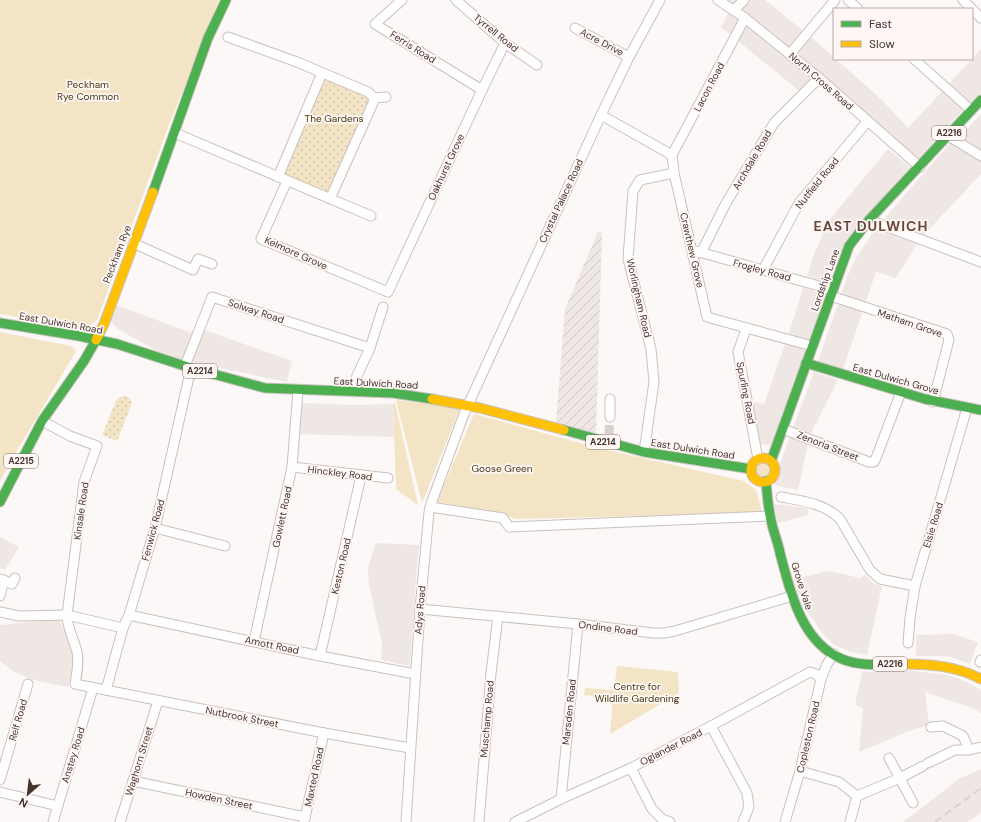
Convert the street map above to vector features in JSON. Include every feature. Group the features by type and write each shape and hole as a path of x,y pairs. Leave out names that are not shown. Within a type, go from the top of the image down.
{"main road":[{"name":"Peckham Rye","path":"0,502 42,421 84,361 96,340 175,133 208,38 226,0"},
{"name":"Lordship Lane","path":"771,461 849,246 869,220 981,100"},
{"name":"East Dulwich Road","path":"0,323 96,340 131,348 188,367 265,388 403,394 468,405 644,452 751,469"},
{"name":"East Dulwich Grove","path":"806,363 933,402 981,410"},
{"path":"766,481 760,481 754,478 751,469 753,463 758,459 767,458 771,461"},
{"name":"A2216","path":"766,481 771,479 775,473 774,466 771,461"},
{"name":"Grove Vale","path":"766,481 770,516 798,614 811,634 825,649 834,654 860,663 936,664 955,668 981,679"}],"street":[{"name":"Ferris Road","path":"402,0 375,24 482,90"},
{"name":"Crystal Palace Road","path":"468,405 601,115 629,57 660,0"},
{"name":"North Cross Road","path":"718,0 745,18 790,54 920,167"},
{"path":"734,10 744,0"},
{"path":"790,54 835,0"},
{"path":"848,0 857,8"},
{"path":"963,0 971,8"},
{"name":"Tyrrell Road","path":"458,1 505,43 537,64"},
{"path":"973,10 981,18"},
{"name":"Lacon Road","path":"672,155 745,18"},
{"name":"Acre Drive","path":"575,28 629,57"},
{"path":"228,36 297,62 368,92 374,98 386,97"},
{"name":"Oakhurst Grove","path":"388,292 505,43"},
{"path":"915,60 971,110"},
{"path":"278,177 322,73"},
{"name":"Archdale Road","path":"701,253 725,205 774,123 819,78"},
{"path":"330,199 374,98"},
{"path":"601,115 672,155"},
{"name":"Nutfield Road","path":"762,270 799,203 867,122"},
{"path":"175,133 371,216"},
{"path":"947,135 981,156"},
{"name":"Crawthew Grove","path":"672,155 674,173 707,317 812,346"},
{"name":"Worlingham Road","path":"644,452 654,382 651,349 628,259 633,191 640,180 674,173"},
{"name":"Kelmore Grove","path":"287,181 261,239 388,292"},
{"path":"869,220 981,262"},
{"path":"133,244 193,270 198,259 212,264"},
{"name":"Frogley Road","path":"692,249 832,293"},
{"name":"Matham Grove","path":"832,293 947,334 949,340 933,402"},
{"name":"Solway Road","path":"188,367 212,297 370,348"},
{"path":"354,392 356,378 370,348 383,307"},
{"name":"Spurling Road","path":"746,329 738,352 758,459"},
{"name":"Fenwick Road","path":"106,690 123,628 129,615 155,528 188,367"},
{"name":"Gowlett Road","path":"254,641 292,467 298,390"},
{"name":"Zenoria Street","path":"783,429 869,462 874,462 901,392"},
{"path":"610,399 610,417"},
{"name":"Adys Road","path":"406,822 415,674 430,507 468,405"},
{"name":"Elsie Road","path":"908,643 915,586 967,408"},
{"name":"Kinsale Road","path":"42,421 70,436 97,446 84,482 68,615"},
{"path":"609,434 612,444"},
{"name":"Hinckley Road","path":"292,467 388,478"},
{"name":"Keston Road","path":"320,656 362,476"},
{"path":"781,497 815,504 833,512 840,519 870,570 880,579 915,586"},
{"path":"430,507 503,518 509,527 770,516"},
{"path":"155,528 225,546"},
{"path":"0,596 2,580 12,584 14,578"},
{"name":"Ondine Road","path":"420,609 664,633 792,596"},
{"path":"0,612 19,616 68,615 123,628"},
{"name":"Nutbrook Street","path":"68,615 67,623 77,653 78,669 75,684 324,733 410,748"},
{"name":"Amott Road","path":"129,615 320,656 415,674"},
{"name":"Muschamp Road","path":"479,822 491,673 498,616"},
{"name":"Marsden Road","path":"561,799 578,624"},
{"name":"Copleston Road","path":"785,822 800,771 821,679 827,664 834,654"},
{"name":"Oglander Road","path":"515,822 561,799 631,768 810,672 816,674 821,679"},
{"name":"Relf Road","path":"0,780 28,684"},
{"name":"Anstey Road","path":"53,822 93,688"},
{"name":"Waghorn Street","path":"120,822 158,701"},
{"path":"711,726 747,793 749,807 742,822"},
{"path":"931,727 942,726 962,736 969,750"},
{"name":"Maxted Road","path":"305,820 324,733"},
{"path":"857,796 900,778 955,750 969,750 981,747"},
{"path":"889,758 914,804"},
{"path":"631,768 652,809 662,819 670,822"},
{"path":"800,771 839,782 857,796"},
{"name":"Howden Street","path":"133,781 305,820"},
{"path":"0,792 58,806"},
{"path":"850,822 857,796"}],"shaded area":[{"path":"718,0 765,0 833,56 833,60 837,60 883,101 908,128 971,60 973,60 973,58 981,49 981,93 957,116 917,160 819,78 803,94 721,27 731,8"},
{"path":"981,114 981,152 959,138"},
{"path":"950,143 981,161 981,174 923,236 885,218"},
{"path":"888,149 910,167 843,246 828,283 807,276 814,254 830,219"},
{"path":"876,229 917,244 896,278 876,272 843,369 818,361 847,277 857,256"},
{"path":"598,232 602,232 596,434 556,422 565,309"},
{"path":"803,288 827,295 810,342 788,336"},
{"path":"116,305 189,332 202,329 292,361 287,382 191,362 157,351 118,329 110,321"},
{"path":"785,344 807,351 771,446 757,443 752,402 764,404"},
{"path":"814,372 838,380 810,435 798,490 774,485 783,455"},
{"path":"299,403 355,405 393,404 394,437 297,434"},
{"path":"774,504 807,508 809,515 778,523"},
{"path":"0,537 19,547 5,570 0,568"},
{"path":"376,543 421,545 418,551 410,666 381,660 382,643 369,586 368,567"},
{"path":"829,571 860,578 865,575 874,584 882,586 867,655 851,652 834,645 822,633 798,594 794,579"},
{"path":"59,619 74,653 68,687 37,681 26,677 13,671 0,661 0,625"},
{"path":"953,634 978,642 970,664 947,656 916,656 916,635"},
{"path":"906,670 946,675 960,679 975,686 981,691 981,713 972,708 925,692 929,725 909,731 859,752 863,708 855,705 862,672"},
{"path":"981,769 981,813 968,822 903,822 959,779"}],"green space":[{"name":"Peckham Rye Common","path":"0,0 219,0 167,130 97,320 86,329 0,314"},
{"name":"The Gardens","path":"323,76 371,98 329,197 280,175"},
{"path":"0,332 71,346 76,351 0,481"},
{"path":"125,396 130,399 132,403 117,441 102,435 116,401 120,397"},
{"path":"396,400 460,408 422,503"},
{"path":"395,403 418,505 396,489 393,404"},
{"name":"Goose Green","path":"474,414 598,448 744,481 756,490 762,512 515,519 502,513 437,502"},
{"path":"763,462 769,464 771,470 769,476 763,478 757,476 755,470 757,464"},
{"name":"Centre for Wildlife Gardening","path":"617,666 678,672 679,693 610,734 613,698 584,695 585,688 614,690"}],"tunnel":[{"path":"609,434 610,417"}],"railway":[{"path":"935,822 981,788"}],"traffic: fast":[{"path":"153,192 208,38 226,0"},
{"path":"771,461 849,246 869,220 981,100"},
{"path":"0,323 117,344 191,368 265,388 393,393 432,399"},
{"path":"0,502 42,421 84,361 96,340"},
{"path":"806,363 925,399 981,410"},
{"path":"564,430 644,452 751,469"},
{"path":"766,481 768,505 772,524 788,583 799,614 816,641 828,651 849,662 903,664"}],"traffic: slow":[{"path":"96,340 104,324 153,192"},
{"path":"432,399 480,408 564,430"},
{"path":"763,458 772,461 775,470 772,479 763,482 754,479 751,470 754,461 763,458"},
{"path":"903,664 943,667 962,671 981,679"}],"district":[{"name":"EAST DULWICH","path":"871,226"}]}
